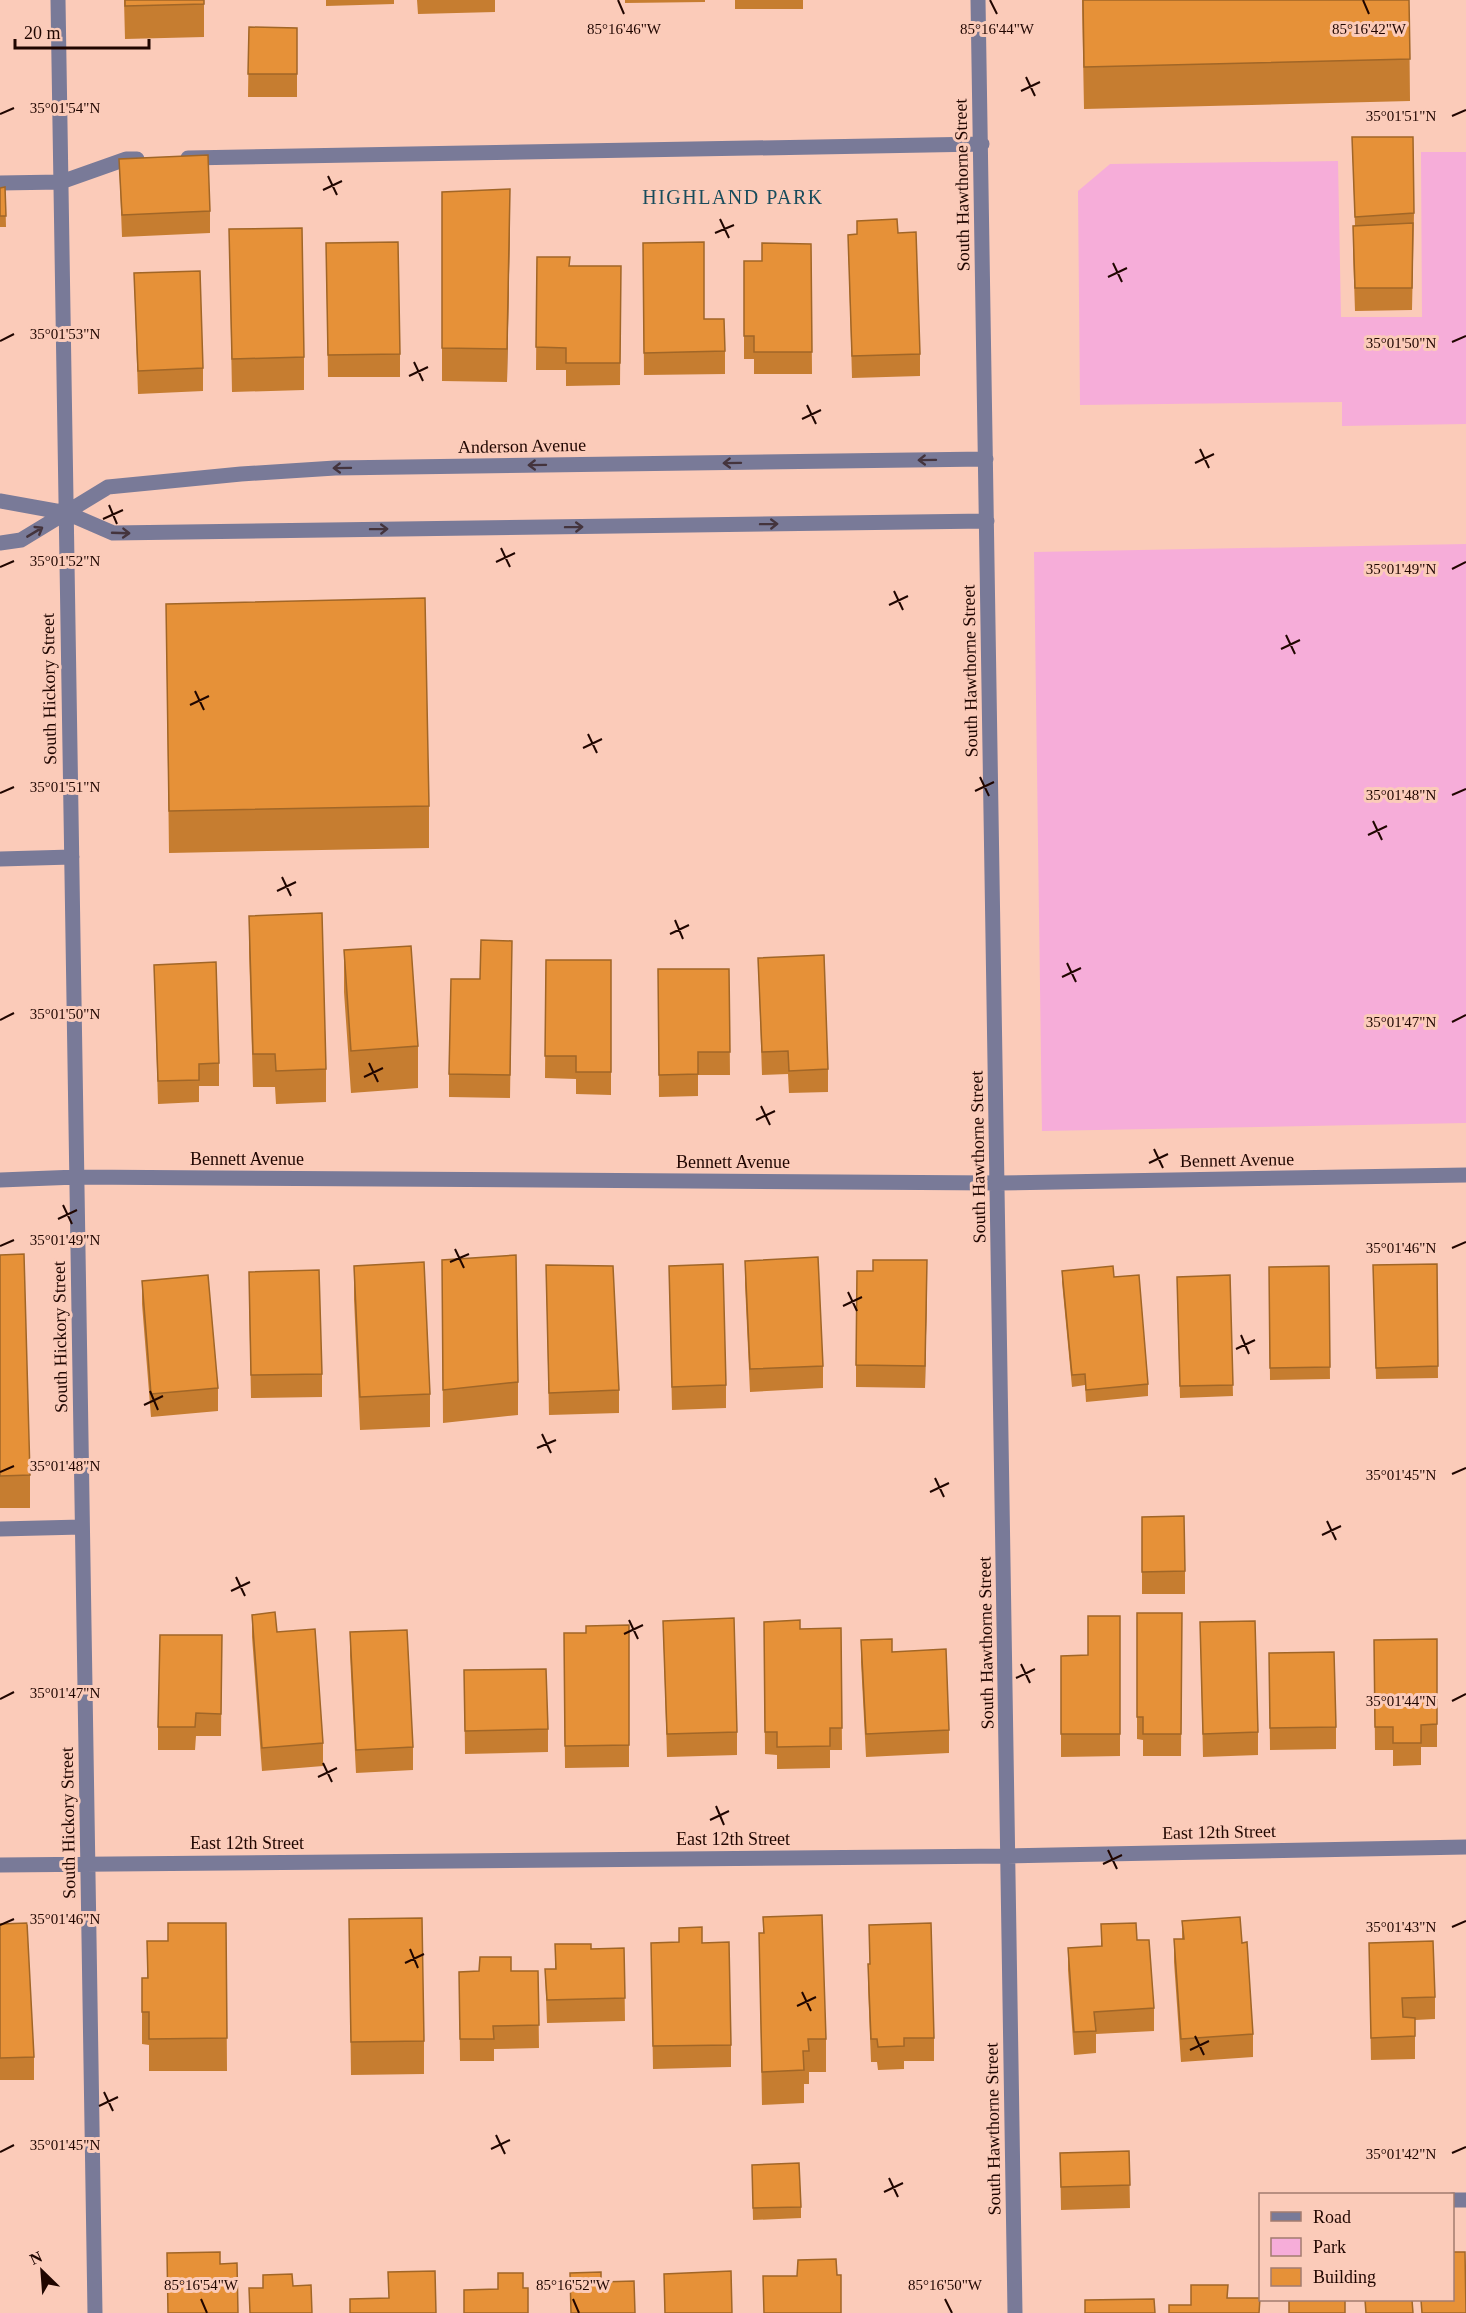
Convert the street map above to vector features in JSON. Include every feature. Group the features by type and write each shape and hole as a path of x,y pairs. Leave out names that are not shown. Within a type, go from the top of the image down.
{"street":[{"name":"South Hickory Street","path":"58,0 95,2313"},
{"name":"South Hawthorne Street","path":"978,0 1015,2313"},
{"path":"174,159 982,144"},
{"path":"0,183 61,182 126,159 150,159"},
{"name":"Anderson Avenue","path":"0,543 21,540 108,487 241,474 335,468 986,459"},
{"path":"0,501 67,513 113,533 987,521"},
{"path":"0,859 72,857"},
{"name":"Bennett Avenue","path":"0,1180 77,1178 998,1183 1466,1175"},
{"path":"0,1529 82,1527"},
{"name":"East 12th Street","path":"0,1865 1008,1856 1466,1847"}],"green space":[{"path":"1421,152 1466,152 1466,424 1342,426 1342,402 1080,405 1078,191 1110,164 1338,161 1341,317 1422,317"},
{"path":"1466,544 1466,1123 1042,1131 1034,552"}],"building":[{"path":"125,0 204,0 204,4 125,6"},
{"path":"1083,0 1409,0 1410,59 1084,67"},
{"path":"249,27 297,28 297,74 248,74"},
{"path":"1352,137 1413,137 1414,213 1355,217"},
{"path":"208,155 210,211 122,215 119,159"},
{"path":"5,187 6,216 0,216 0,188"},
{"path":"510,189 507,349 442,348 442,192"},
{"path":"897,219 898,233 916,232 920,354 852,356 848,235 857,234 857,221"},
{"path":"1413,223 1412,288 1355,288 1353,226"},
{"path":"302,228 304,357 232,359 229,229"},
{"path":"398,242 400,354 328,355 326,243"},
{"path":"704,242 704,319 724,319 725,351 644,353 643,243"},
{"path":"762,243 811,244 812,352 754,352 754,336 744,336 744,261 762,261"},
{"path":"537,257 570,257 569,266 621,266 620,363 566,363 566,348 536,347"},
{"path":"200,271 203,368 138,371 134,273"},
{"path":"425,598 429,806 169,811 166,604"},
{"path":"322,913 326,1069 276,1071 275,1054 253,1054 249,916"},
{"path":"481,940 512,941 510,1075 449,1074 451,979 480,979"},
{"path":"411,946 418,1046 351,1051 344,950"},
{"path":"824,955 828,1069 789,1071 788,1051 762,1052 758,958"},
{"path":"546,960 611,960 611,1072 576,1072 576,1056 545,1056"},
{"path":"216,962 219,1063 199,1064 199,1080 158,1081 154,965"},
{"path":"658,969 729,969 730,1052 698,1052 698,1074 659,1075"},
{"path":"24,1254 30,1475 0,1476 0,1255"},
{"path":"516,1255 518,1382 443,1390 442,1260"},
{"path":"818,1257 823,1366 750,1369 745,1261"},
{"path":"873,1260 927,1260 925,1366 856,1365 857,1271 873,1271"},
{"path":"424,1262 430,1394 360,1397 354,1266"},
{"path":"723,1264 726,1385 672,1387 669,1266"},
{"path":"1437,1264 1438,1366 1376,1368 1373,1265"},
{"path":"546,1265 613,1266 619,1390 549,1393"},
{"path":"1113,1266 1114,1277 1139,1275 1148,1384 1086,1390 1085,1374 1072,1375 1062,1271"},
{"path":"1329,1266 1330,1367 1270,1368 1269,1267"},
{"path":"319,1270 322,1374 251,1375 249,1272"},
{"path":"208,1275 218,1388 151,1394 142,1281"},
{"path":"1230,1275 1233,1385 1180,1386 1177,1277"},
{"path":"1184,1516 1185,1571 1142,1572 1142,1517"},
{"path":"275,1612 277,1632 315,1629 323,1743 262,1748 252,1615"},
{"path":"1137,1613 1182,1613 1181,1734 1143,1734 1143,1717 1137,1717"},
{"path":"1088,1616 1120,1616 1120,1734 1061,1734 1061,1656 1088,1655"},
{"path":"734,1618 737,1732 667,1734 663,1621"},
{"path":"800,1620 800,1629 841,1628 842,1728 830,1728 830,1746 777,1747 777,1732 765,1732 764,1622"},
{"path":"1255,1621 1258,1732 1203,1734 1200,1622"},
{"path":"629,1625 629,1745 565,1746 564,1633 586,1633 586,1626"},
{"path":"407,1630 413,1747 356,1750 350,1632"},
{"path":"160,1635 222,1635 221,1714 196,1713 195,1727 158,1727"},
{"path":"892,1639 892,1652 946,1649 949,1730 866,1734 861,1640"},
{"path":"1437,1639 1437,1724 1421,1725 1421,1743 1393,1743 1393,1727 1375,1727 1374,1640"},
{"path":"1334,1652 1336,1727 1270,1728 1269,1653"},
{"path":"546,1669 548,1729 465,1731 464,1670"},
{"path":"822,1915 826,2039 808,2039 809,2051 803,2051 804,2070 762,2072 759,1933 764,1933 763,1917"},
{"path":"1240,1917 1242,1943 1247,1942 1253,2034 1181,2039 1174,1939 1184,1939 1182,1921"},
{"path":"422,1918 424,2041 351,2042 349,1919"},
{"path":"27,1923 34,2057 0,2058 0,1924"},
{"path":"168,1923 226,1923 227,2038 149,2039 149,2012 142,2012 142,1978 148,1978 147,1941 168,1941"},
{"path":"931,1923 934,2038 904,2038 904,2046 878,2047 877,2039 871,2039 869,1925"},
{"path":"1136,1923 1137,1940 1149,1940 1154,2008 1094,2012 1096,2031 1074,2032 1068,1948 1102,1946 1101,1924"},
{"path":"702,1927 702,1943 729,1942 731,2045 653,2046 651,1943 679,1942 679,1928"},
{"path":"1433,1941 1435,1997 1402,1998 1403,2017 1415,2018 1415,2036 1371,2038 1369,1943"},
{"path":"555,1944 591,1944 591,1949 624,1948 625,1998 547,2000 545,1969 556,1969"},
{"path":"480,1957 511,1957 511,1971 538,1971 539,2025 493,2026 494,2039 460,2039 459,1972 479,1971"},
{"path":"1129,2151 1130,2185 1061,2187 1060,2153"},
{"path":"799,2163 801,2207 753,2208 752,2165"},
{"path":"220,2252 220,2264 237,2263 238,2313 168,2313 167,2253"},
{"path":"1454,2252 1465,2252 1466,2313 1422,2313 1421,2301 1454,2301"},
{"path":"836,2259 837,2275 841,2275 841,2313 764,2313 763,2276 797,2276 798,2260"},
{"path":"435,2271 436,2313 350,2313 350,2299 389,2298 388,2272"},
{"path":"731,2271 732,2313 665,2313 664,2274"},
{"path":"601,2272 601,2282 634,2281 635,2313 571,2313 570,2273"},
{"path":"498,2273 523,2273 523,2288 528,2288 528,2313 464,2313 464,2290 498,2289"},
{"path":"292,2274 293,2286 311,2285 312,2313 250,2313 249,2288 263,2288 263,2275"},
{"path":"1191,2285 1228,2285 1227,2298 1259,2298 1260,2301 1259,2313 1169,2313 1169,2305 1191,2305"},
{"path":"1154,2299 1155,2313 1085,2313 1085,2300"},
{"path":"1289,2301 1345,2301 1345,2313 1289,2313"},
{"path":"1365,2301 1412,2301 1413,2313 1366,2313"}],"district":[{"name":"HIGHLAND PARK","path":"733,197"}]}
